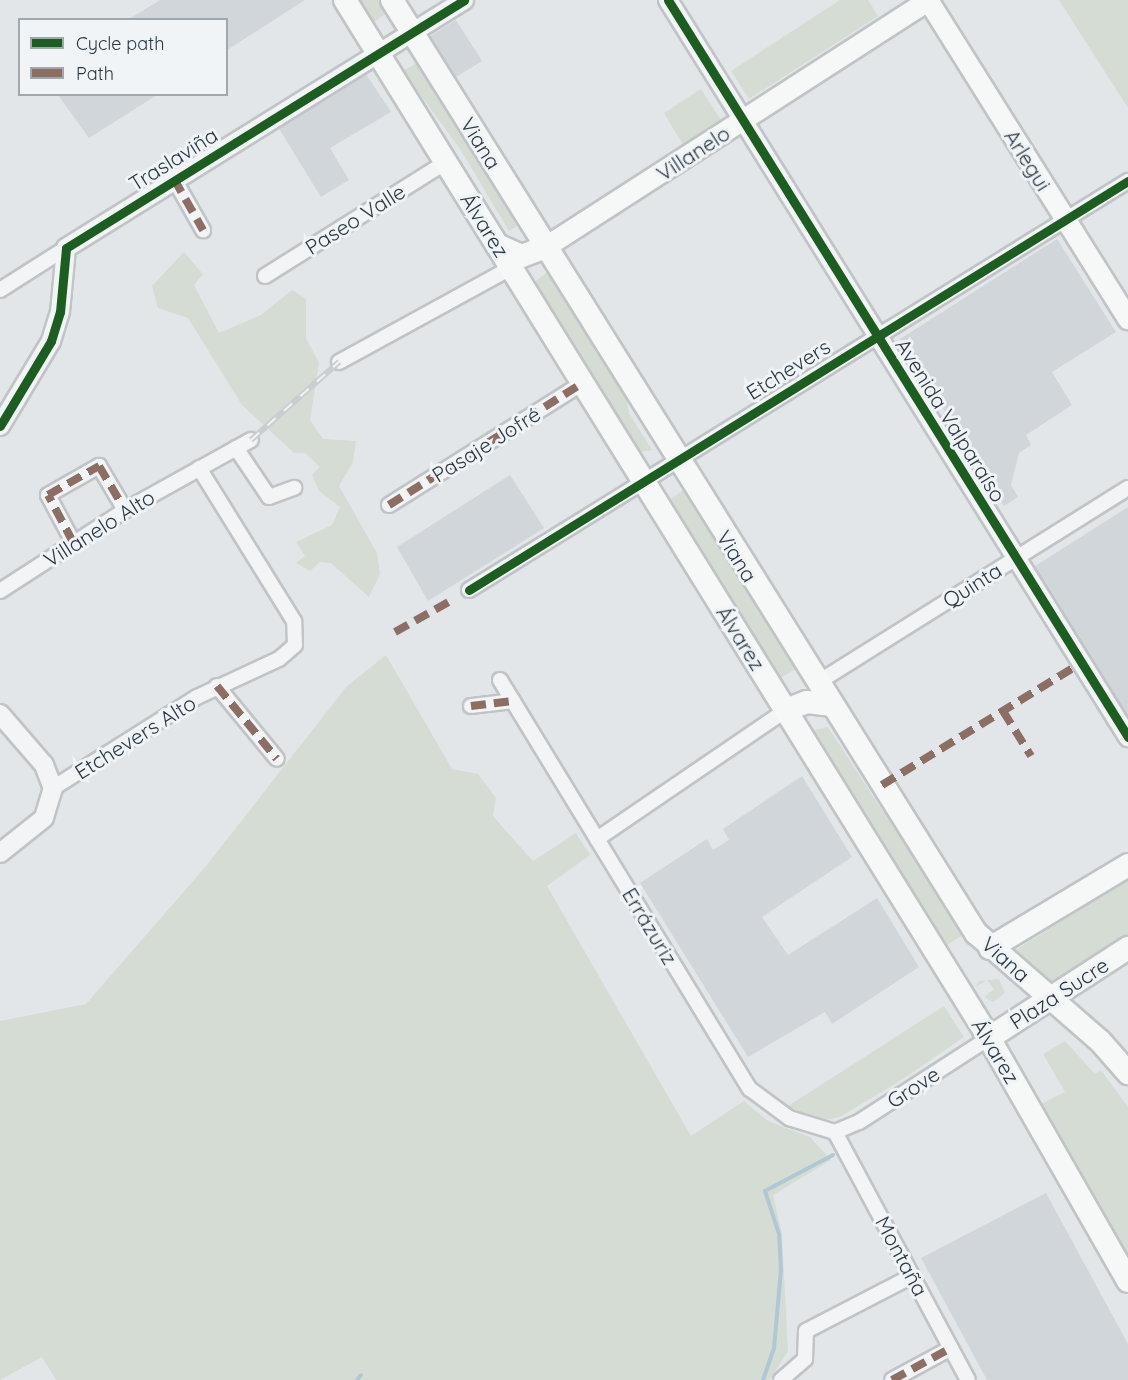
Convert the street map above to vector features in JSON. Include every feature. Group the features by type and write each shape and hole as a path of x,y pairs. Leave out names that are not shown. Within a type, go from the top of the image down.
{"main road":[{"name":"Álvarez","path":"345,0 989,1038 1128,1281"},
{"name":"Viana","path":"392,0 830,705 990,948 1052,999 1128,1073"},
{"name":"Villanelo","path":"546,247 929,0"},
{"name":"Arlegui","path":"929,0 1128,319"},
{"path":"497,245 522,256 546,247"},
{"path":"786,710 807,702 830,705"},
{"path":"990,948 1128,865"},
{"name":"Plaza Sucre","path":"989,1038 1128,948"}],"street":[{"name":"Traslaviña","path":"66,248 464,0"},
{"name":"Avenida Valparaíso","path":"668,0 1128,737"},
{"name":"Paseo Valle","path":"265,276 446,162"},
{"path":"174,179 203,230"},
{"name":"Etchevers","path":"469,590 1128,181"},
{"path":"0,290 66,248"},
{"path":"0,426 51,341 60,312 66,248"},
{"path":"339,363 512,268"},
{"name":"Pasaje Jofré","path":"389,505 583,383"},
{"name":"Villanelo Alto","path":"0,591 125,510 252,440"},
{"path":"236,448 269,497 275,500 294,488"},
{"path":"73,542 48,495 99,466 125,510"},
{"name":"Etchevers Alto","path":"0,853 44,818 53,788 217,686 279,659 295,645 294,621 199,468"},
{"name":"Quinta","path":"817,683 1128,488"},
{"name":"Errázuriz","path":"500,680 750,1089 789,1119 835,1132"},
{"path":"217,686 277,759"},
{"path":"471,706 513,701"},
{"path":"597,838 786,710"},
{"path":"0,714 44,765 53,788"},
{"name":"Grove","path":"835,1132 859,1122 989,1038"},
{"name":"Montaña","path":"835,1132 968,1380"},
{"path":"781,1380 805,1359 806,1331 912,1276"},
{"path":"892,1380 951,1348"}],"shaded area":[{"path":"160,0 305,0 228,49 228,18 131,18"},
{"path":"356,0 380,0 388,12 371,24"},
{"path":"840,0 868,0 878,16 749,99 731,71"},
{"path":"1059,0 1128,0 1128,108"},
{"path":"456,20 482,61 456,77 430,36"},
{"path":"420,61 520,219 516,227 509,231 460,149 403,71"},
{"path":"364,71 391,112 330,148 349,180 321,197 278,127"},
{"path":"701,89 721,120 683,145 664,113"},
{"path":"59,96 155,96 89,138"},
{"path":"1057,239 1116,332 1052,372 1072,405 1026,435 1031,445 1019,453 1011,485 1018,497 1004,506 900,339"},
{"path":"184,252 203,274 194,285 219,333 261,315 292,290 306,299 306,338 319,363 310,420 323,439 356,441 353,462 339,486 377,553 380,574 369,597 331,563 320,562 310,571 296,563 305,556 296,542 332,525 340,507 319,491 312,475 320,467 305,453 294,453 242,405 188,318 158,308 152,286"},
{"path":"549,271 625,389 629,413 652,450 639,452 533,283"},
{"path":"510,475 544,528 428,601 397,547"},
{"path":"685,489 797,668 779,679 668,501"},
{"path":"1128,507 1128,723 1032,568"},
{"path":"386,655 452,769 478,774 496,798 493,816 533,861 576,833 590,855 547,886 691,1136 744,1101 768,1121 810,1137 831,1160 773,1195 782,1234 788,1351 770,1380 56,1380 42,1357 0,1380 0,1021 86,1004 206,866 347,686"},
{"path":"828,727 882,810 904,833 966,933 944,947 811,731"},
{"path":"802,776 852,857 762,917 788,955 877,898 919,967 832,1024 825,1012 748,1057 640,883 707,839 713,850 729,840 723,829"},
{"path":"1128,879 1128,937 1053,983 1013,952"},
{"path":"999,979 1005,993 993,1002 984,997 994,989 987,980"},
{"path":"944,1006 964,1037 903,1079 840,1117 820,1121 788,1106"},
{"path":"1065,1041 1095,1074 1101,1070 1128,1107 1128,1257 1039,1105 1065,1092 1043,1054"},
{"path":"1046,1193 1128,1344 1128,1380 987,1380 921,1258"}],"waterway":[{"path":"763,1380 774,1348 781,1270 779,1234 765,1191 833,1155"},
{"path":"357,1380 361,1375"}],"railway":[{"path":"251,440 339,362"}],"marked path":[{"path":"174,179 203,230"},
{"path":"389,505 583,383"},
{"path":"73,542 48,495 99,466 125,510"},
{"path":"395,632 452,600"},
{"path":"882,785 1081,663"},
{"path":"217,686 277,759"},
{"path":"471,706 513,701"},
{"path":"1003,711 1031,756"},
{"path":"892,1380 951,1348"}],"cycle path":[{"path":"0,426 51,341 60,312 66,248 464,0"},
{"path":"668,0 1128,737"},
{"path":"469,590 1128,181"}]}
